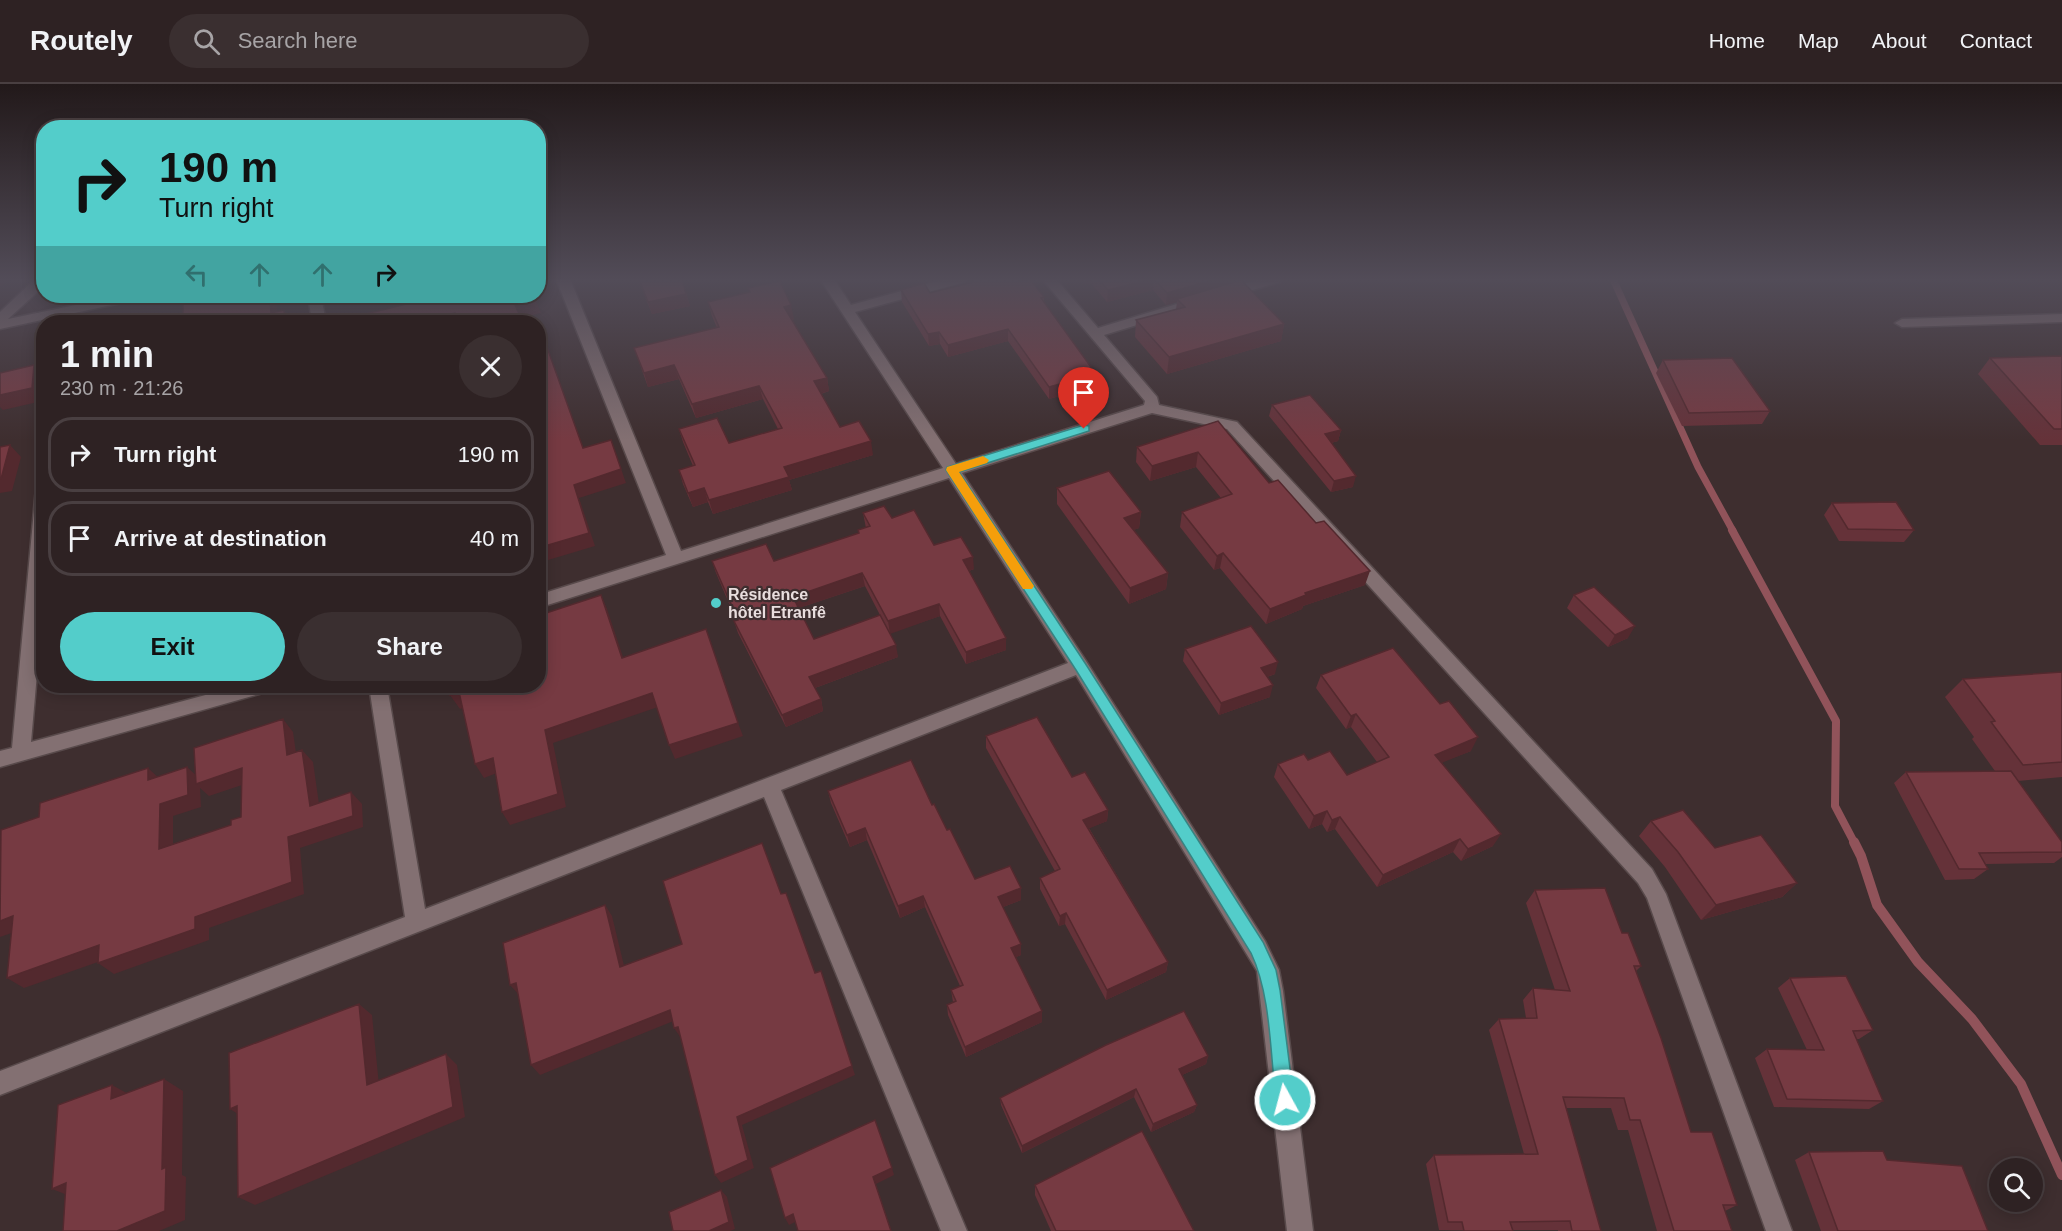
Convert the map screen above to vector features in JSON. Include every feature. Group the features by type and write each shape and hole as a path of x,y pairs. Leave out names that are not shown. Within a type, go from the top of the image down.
{"street":[{"path":"585,333 676,558"},
{"path":"862,333 1080,666 1257,948 1268,970 1300,1231"},
{"path":"1096,333 1152,400 1151,408"},
{"path":"546,599 1151,408 1227,423 1238,430 1645,876 1656,894 1779,1231"},
{"path":"21,753 36,580"},
{"path":"0,1083 1080,666"},
{"path":"0,759 239,693"},
{"path":"379,693 416,922"},
{"path":"770,786 954,1231"}],"building":[{"path":"697,333 799,333 827,378 814,381 840,427 859,421 871,441 784,467 789,477 709,500 704,488 688,493 679,470 695,465 679,429 717,418 729,443 782,428 759,386 692,404 674,365 644,373 634,348"},
{"path":"939,333 995,333 948,345"},
{"path":"1010,333 1066,333 1096,374 1049,387"},
{"path":"1147,333 1254,333 1169,357"},
{"path":"546,345 583,448 611,440 621,469 574,485 589,533 546,546"},
{"path":"2062,356 2062,429 2054,429 1990,358"},
{"path":"1732,358 1770,411 1689,413 1663,360"},
{"path":"34,365 32,388 0,395 0,373"},
{"path":"1310,395 1341,430 1325,434 1356,476 1334,481 1272,405"},
{"path":"1218,421 1269,483 1278,480 1316,523 1324,521 1370,571 1305,593 1306,595 1270,609 1223,553 1217,556 1182,512 1232,494 1198,452 1152,466 1137,447"},
{"path":"10,445 1,479 0,479 0,447"},
{"path":"1109,471 1141,512 1124,518 1168,573 1130,588 1057,488"},
{"path":"1896,502 1914,530 1848,529 1832,503"},
{"path":"884,506 892,518 914,510 934,545 961,537 973,557 963,560 1006,638 966,652 939,604 888,621 862,573 793,597 814,639 880,615 896,645 809,677 821,699 782,715 734,621 738,620 712,561 766,544 774,561 859,533 858,530 870,526 863,513"},
{"path":"1594,587 1635,626 1615,635 1574,595"},
{"path":"601,595 622,658 706,629 738,723 669,745 652,693 545,730 558,794 502,812 493,758 475,764 459,693 546,693 546,613"},
{"path":"1251,626 1278,662 1261,668 1273,685 1221,703 1185,649"},
{"path":"1393,648 1440,704 1449,701 1478,737 1435,755 1501,834 1468,849 1460,839 1383,875 1340,817 1332,820 1327,811 1314,816 1278,764 1304,754 1308,760 1330,751 1347,775 1389,757 1356,714 1351,716 1321,675"},
{"path":"2062,672 2062,762 2023,765 1991,722 1995,721 1963,679"},
{"path":"1037,717 1072,777 1085,772 1108,810 1083,820 1168,962 1107,990 1066,913 1060,916 1040,878 1060,869 986,736"},
{"path":"283,719 287,755 302,750 310,806 351,792 353,816 288,837 292,882 195,917 195,929 98,963 99,945 7,978 13,916 0,921 1,830 39,817 40,803 148,768 148,780 187,767 188,795 160,804 159,849 231,825 231,820 241,817 242,768 196,784 194,748"},
{"path":"911,760 932,805 934,804 947,830 950,829 975,879 1010,866 1021,888 998,897 1021,944 1011,948 1042,1011 965,1047 947,1005 956,1001 951,990 963,985 923,896 898,906 865,828 847,835 828,791"},
{"path":"2011,771 2062,842 2062,852 1979,853 1988,869 1959,869 1906,772"},
{"path":"1683,810 1715,848 1761,835 1797,883 1716,905 1678,852 1651,821"},
{"path":"762,843 781,894 786,893 815,973 821,971 852,1066 737,1117 748,1160 715,1175 678,1027 674,1028 670,1010 531,1065 516,983 510,985 503,943 605,905 620,967 682,944 663,881"},
{"path":"1605,888 1622,933 1628,933 1641,966 1634,966 1661,1038 1691,1132 1712,1132 1737,1205 1723,1205 1732,1231 1674,1231 1640,1120 1630,1120 1624,1098 1563,1097 1601,1231 1572,1231 1570,1221 1510,1222 1513,1231 1464,1231 1462,1222 1448,1222 1434,1155 1538,1154 1499,1019 1537,1018 1533,988 1570,991 1535,890"},
{"path":"1846,976 1873,1030 1853,1031 1883,1101 1787,1099 1767,1049 1824,1050 1790,978"},
{"path":"359,1004 367,1085 446,1054 453,1107 238,1197 237,1106 230,1109 229,1053"},
{"path":"1184,1011 1208,1056 1179,1069 1197,1105 1153,1124 1136,1089 1022,1146 1000,1098 1106,1045"},
{"path":"164,1079 162,1169 166,1167 165,1211 117,1231 63,1231 66,1183 52,1189 58,1105 112,1085 111,1099"},
{"path":"875,1120 892,1168 873,1177 891,1231 798,1231 793,1214 785,1218 770,1168"},
{"path":"1142,1131 1194,1231 1056,1231 1035,1185"},
{"path":"1883,1151 1887,1160 1962,1166 1988,1231 1838,1231 1809,1152"},
{"path":"721,1190 729,1222 709,1231 673,1231 669,1212"}],"waterway":[{"path":"1637,333 1698,467 1733,531"},
{"path":"1732,530 1836,721 1835,806 1855,844"},
{"path":"1855,844 1877,905 1918,962 1972,1019 2021,1084 2062,1175"}],"slow traffic":[{"path":"983,460 951,470 1028,586"}],"place":[{"name":"Résidence hôtel Etranfê","path":"716,603"}],"route":[{"path":"1084,429 951,470 1080,666 1257,948 1268,970 1272,990 1285,1100"}]}
